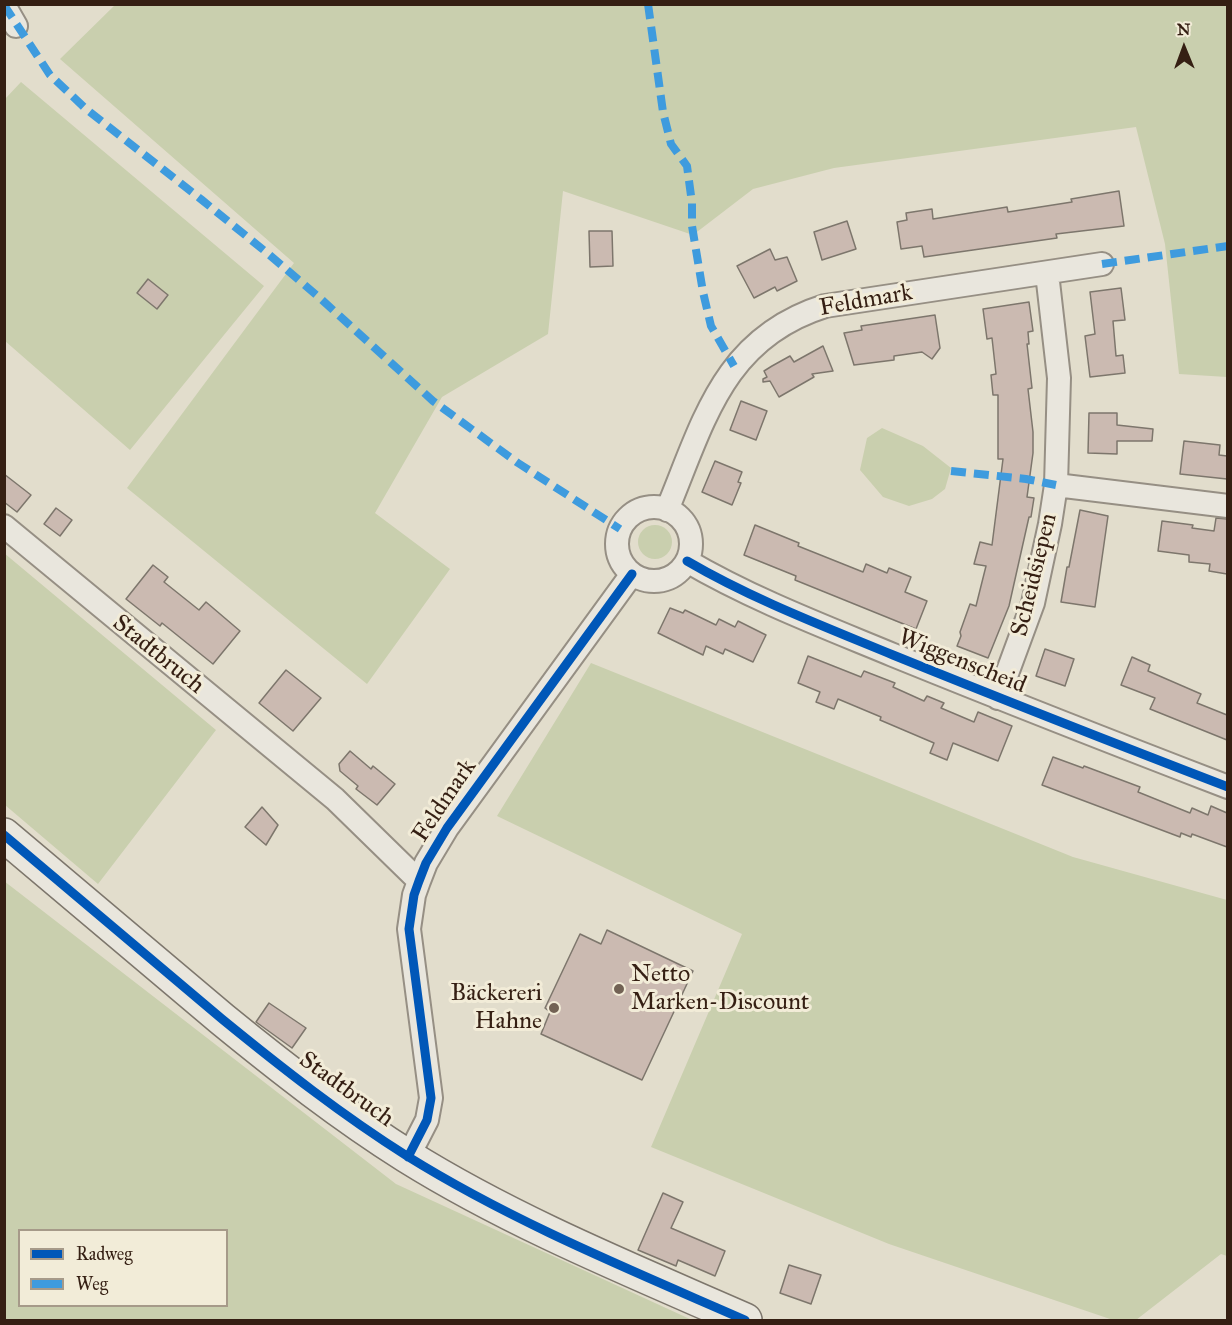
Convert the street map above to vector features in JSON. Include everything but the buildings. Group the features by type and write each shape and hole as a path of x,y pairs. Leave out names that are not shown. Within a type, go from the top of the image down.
{"street":[{"path":"4,5 16,26"},
{"name":"Feldmark","path":"667,510 707,413 721,385 734,366 764,336 805,312 825,306 1102,264"},
{"name":"Scheidsiepen","path":"998,698 1033,603 1056,485 1059,378 1047,273"},
{"name":"Scheidsiepen","path":"1056,485 1227,506"},
{"path":"656,507 667,510 678,516 686,526 691,549 687,561 679,571 668,578 650,580 632,574 623,565 618,554 617,541 620,529 634,512 656,507"},
{"name":"Stadtbruch","path":"4,526 335,800 419,881"},
{"name":"Wiggenscheid","path":"687,561 749,594 998,698 1227,787"},
{"name":"Feldmark","path":"408,1157 427,1120 431,1098 410,942 411,913 419,881 426,863 447,828 632,574"},
{"name":"Stadtbruch","path":"4,835 289,1074 408,1157 493,1205 593,1253 745,1320"}],"green space":[{"path":"116,4 1227,5 1227,377 1179,374 1165,244 1136,127 834,168 753,189 693,235 563,191 548,334 442,397 375,513 450,569 367,684 127,488 294,263 60,59"},
{"path":"21,82 264,286 130,450 5,341 5,99"},
{"path":"882,428 923,446 951,468 945,489 932,499 909,506 883,497 860,470 867,438"},
{"path":"655,525 667,530 672,542 667,554 655,559 643,554 638,542 643,530"},
{"path":"4,553 216,730 98,884 5,805"},
{"path":"591,663 1073,857 1227,900 1227,1256 1221,1254 1136,1320 1113,1320 889,1244 651,1147 742,934 497,816"},
{"path":"4,881 396,1184 692,1320 5,1320"}],"marked path":[{"path":"648,4 663,112 671,144 687,166 692,203 692,226 711,326 734,366"},
{"path":"4,5 50,75 86,109 266,252 433,401 518,463 620,529"},
{"path":"1102,264 1228,246"},
{"path":"951,471 1026,479 1056,485"}],"cycle path":[{"path":"687,561 737,588 814,623 1228,787"},
{"path":"408,1157 427,1120 431,1098 409,929 414,895 419,881 426,863 447,828 632,574"},
{"path":"4,835 245,1037 313,1091 407,1156 530,1224 745,1320"}],"place":[{"name":"Netto Marken-Discount","path":"619,989"},
{"name":"Bäckereri Hahne","path":"554,1008"}]}
